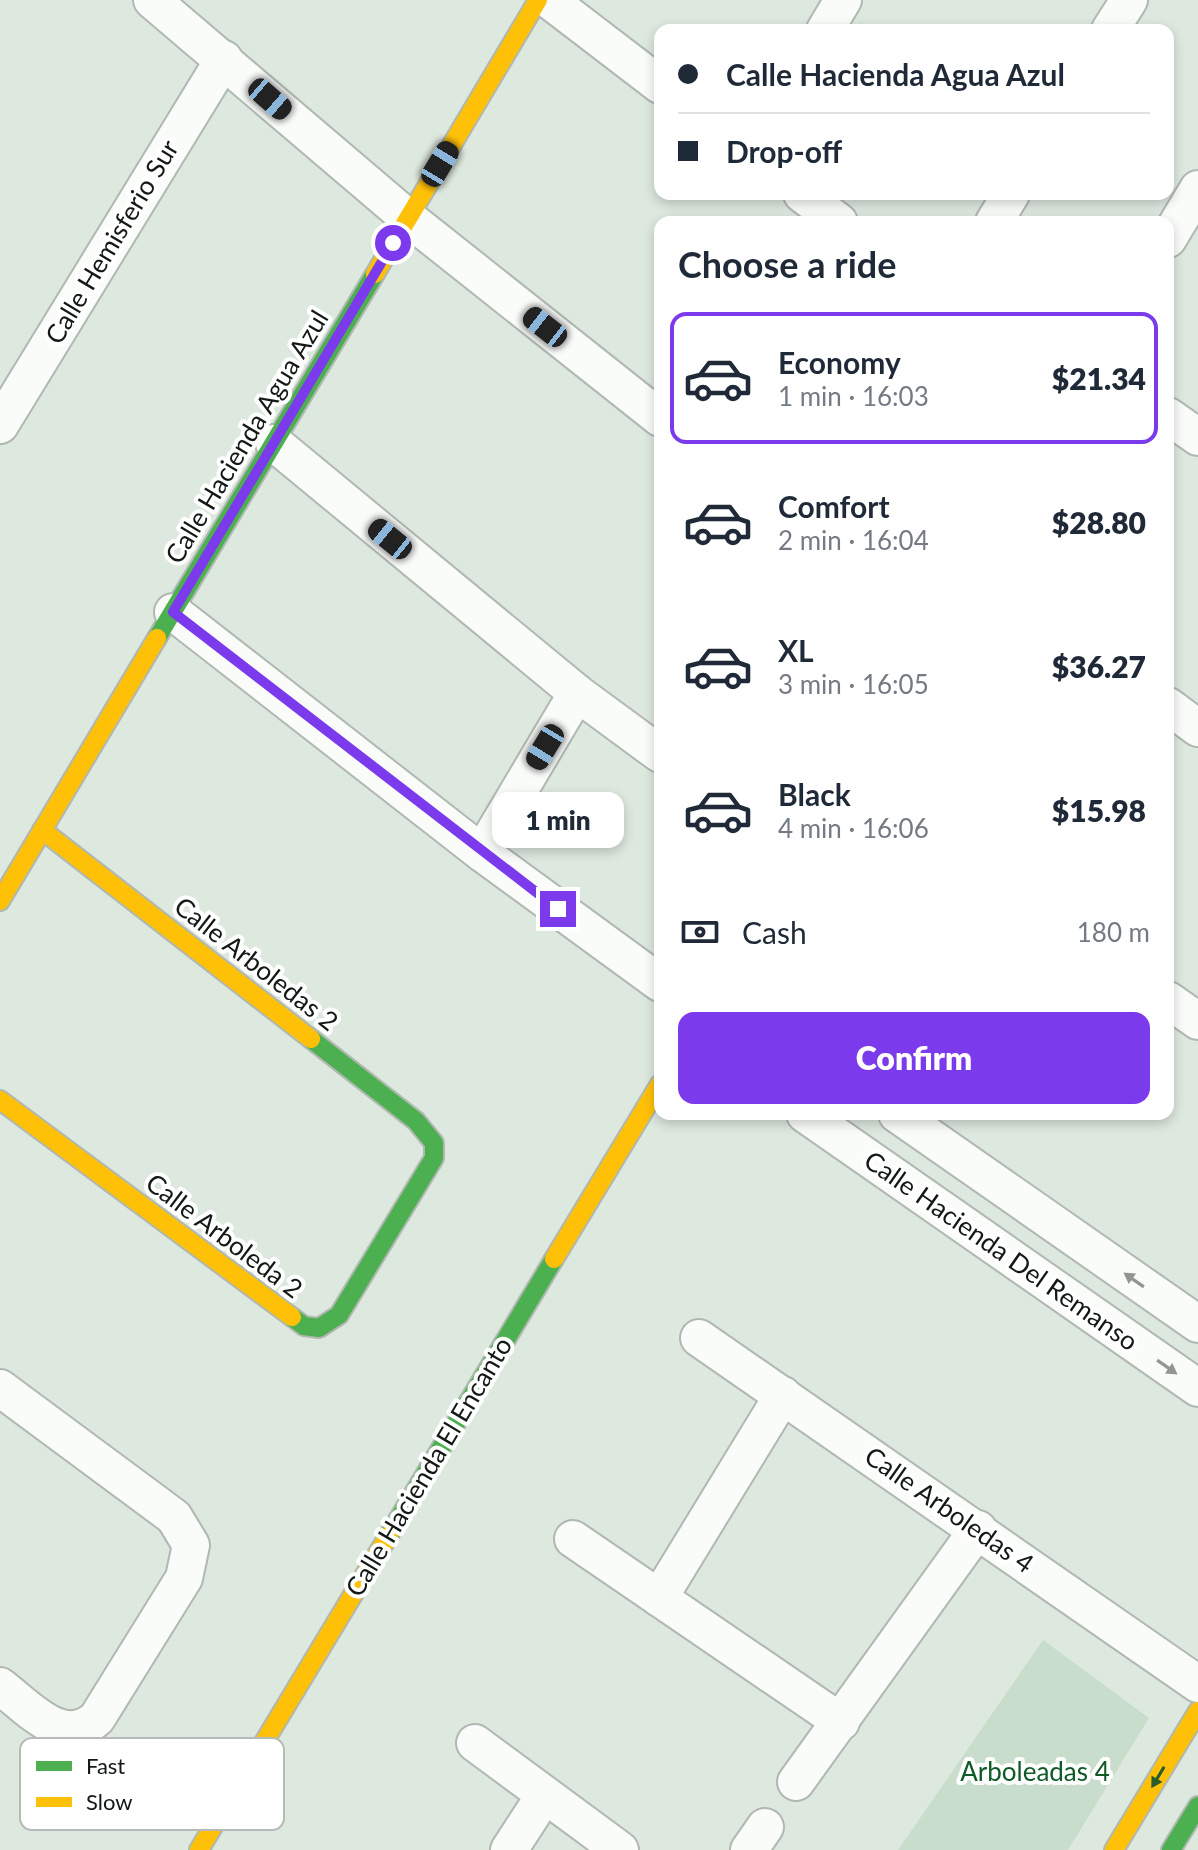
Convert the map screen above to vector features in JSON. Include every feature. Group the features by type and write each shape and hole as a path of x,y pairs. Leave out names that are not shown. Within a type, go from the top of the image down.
{"street":[{"path":"152,0 408,218 654,413"},
{"name":"Calle Hacienda Agua Azul","path":"0,901 538,0"},
{"path":"549,0 654,80"},
{"path":"829,24 843,0"},
{"path":"1114,24 1129,0"},
{"name":"Calle Hemisferio Sur","path":"0,425 224,59"},
{"path":"1174,229 1198,189"},
{"path":"810,200 831,216"},
{"path":"1174,420 1198,437"},
{"path":"274,443 577,693 654,750"},
{"path":"173,612 482,853 654,979"},
{"path":"482,853 577,693"},
{"path":"1174,710 1198,728"},
{"name":"Calle Arboledas 2","path":"42,830 416,1121 434,1143"},
{"path":"1174,1004 1198,1021"},
{"name":"Calle Hacienda El Encanto","path":"266,1738 654,1094"},
{"name":"Calle Arboleda 2","path":"0,1100 291,1319 319,1328 339,1315 353,1297 427,1172 434,1158 434,1143"},
{"name":"Calle Hacienda Del Remanso","path":"814,1120 1198,1388"},
{"name":"Calle Hacienda Del Remanso","path":"906,1120 1198,1324"},
{"name":"Calle Arboledas 4","path":"699,1338 1198,1684"},
{"path":"0,1388 174,1517 191,1545 184,1578 97,1718 86,1728 74,1732 60,1729 0,1686"},
{"path":"659,1598 783,1395"},
{"path":"796,1782 978,1529"},
{"path":"573,1539 841,1722"},
{"path":"1114,1850 1198,1711"},
{"path":"475,1743 620,1850"},
{"path":"509,1850 544,1796"},
{"path":"1171,1850 1198,1806"},
{"name":"Calle Hacienda El Encanto","path":"199,1850 211,1830"}],"green space":[{"name":"Arboleadas 4","path":"1043,1640 1149,1718 1068,1850 898,1850"}],"traffic: fast":[{"path":"157,638 375,274"},
{"path":"292,1317 304,1326 319,1328 339,1315 434,1158 434,1143 416,1121 311,1039"},
{"path":"389,1535 554,1259"},
{"path":"1171,1850 1198,1806"}],"traffic: slow":[{"path":"375,274 538,0"},
{"path":"0,901 157,638"},
{"path":"42,830 311,1039"},
{"path":"554,1259 654,1094"},
{"path":"0,1100 292,1317"},
{"path":"267,1738 389,1535"},
{"path":"1114,1850 1198,1711"},
{"path":"199,1850 211,1830"}],"route":[{"path":"393,243 173,612 558,909"}]}
